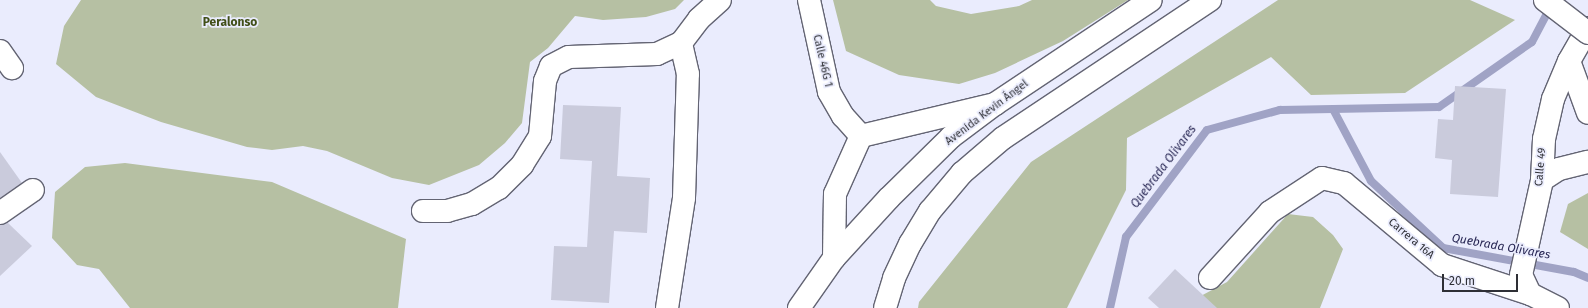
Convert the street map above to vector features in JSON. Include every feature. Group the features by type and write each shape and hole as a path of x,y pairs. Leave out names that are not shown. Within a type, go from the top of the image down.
{"street":[{"path":"423,211 447,211 472,204 499,188 522,165 540,136 545,81 551,66 569,57 657,54 681,43 699,19 720,0"},
{"name":"Calle 46G 1","path":"809,0 829,92 843,116 861,136"},
{"name":"Avenida Kevin Ángel","path":"799,308 834,258 951,137 995,104 1151,0"},
{"path":"885,308 894,278 910,244 930,211 962,173 1003,138 1210,0"},
{"path":"1545,0 1588,33"},
{"name":"Calle 49","path":"1530,294 1521,275 1542,180 1544,139 1548,119 1553,99 1569,61 1588,28"},
{"path":"667,308 684,198 688,74 681,43"},
{"path":"1569,61 1588,113"},
{"path":"834,258 835,194 861,136 995,104"},
{"path":"1542,180 1559,169 1588,162"},
{"name":"Carrera 16A","path":"1210,278 1270,212 1322,178 1344,183 1442,265 1530,294 1558,308"},
{"path":"0,213 33,190"}],"green space":[{"path":"81,0 684,0 675,9 646,17 603,20 575,16 548,48 530,62 522,123 505,143 479,165 429,185 392,178 327,151 303,146 272,150 247,147 161,122 96,97 56,64 64,26"},
{"path":"833,0 930,0 936,6 971,14 1019,6 1032,0 1128,0 1063,41 995,73 959,84 899,75 846,51"},
{"path":"1278,0 1470,0 1515,20 1405,93 1311,95 1271,57 1127,138 1126,190 1067,308 918,308 919,302 1031,162"},
{"path":"125,163 272,182 406,239 398,308 130,308 99,269 77,265 52,238 55,192 85,167"},
{"path":"1588,193 1588,249 1560,232 1568,204"},
{"path":"1288,214 1313,217 1333,235 1343,249 1320,308 1195,308 1197,298 1227,282"}],"building":[{"path":"1455,86 1506,89 1498,197 1450,194 1452,160 1435,158 1438,119 1453,120"},
{"path":"563,105 621,107 617,176 650,178 647,233 614,231 609,303 551,300 554,246 587,247 592,161 560,159"},
{"path":"0,152 22,183 0,198"},
{"path":"8,223 32,246 0,276 0,225"},
{"path":"1175,269 1217,308 1159,308 1148,298"}],"waterway":[{"name":"Quebrada Olivares","path":"1110,308 1126,237 1207,130 1280,110 1439,107 1532,42 1551,6"},
{"name":"Quebrada Olivares","path":"1334,111 1371,181 1443,248 1574,272 1588,278"}],"district":[{"name":"Peralonso","path":"230,23"}]}
